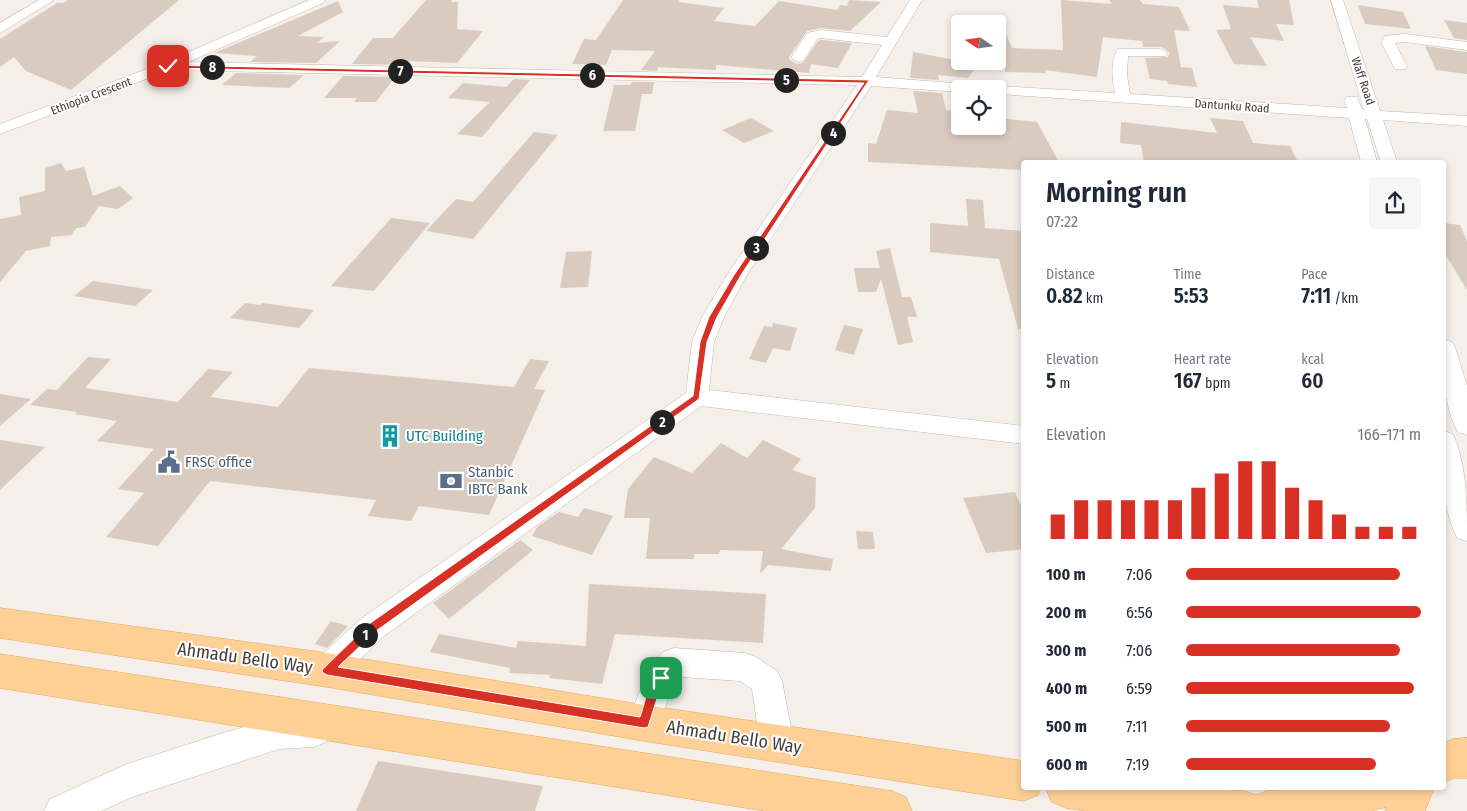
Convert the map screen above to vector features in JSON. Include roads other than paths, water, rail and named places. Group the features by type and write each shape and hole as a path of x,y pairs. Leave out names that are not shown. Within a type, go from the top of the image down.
{"main road":[{"name":"Ahmadu Bello Way","path":"0,622 327,670 644,723 1021,781"},
{"path":"0,671 892,811"},
{"path":"1446,761 1467,758"},
{"path":"1079,790 1193,807 1244,811"},
{"path":"1267,811 1305,806 1374,790"},
{"path":"1405,811 1413,790"}],"street":[{"path":"0,29 48,0"},
{"name":"Ethiopia Crescent","path":"0,129 168,66 319,0"},
{"path":"697,397 703,342 713,317 737,275 867,82 916,0"},
{"path":"1323,0 1331,29"},
{"name":"Waff Road","path":"1337,0 1388,160"},
{"path":"798,58 812,36 821,34 891,42"},
{"path":"1400,66 1388,42 1390,39 1405,38 1467,46"},
{"path":"1124,98 1120,86 1121,56 1123,52 1161,53"},
{"path":"168,66 867,82 951,87"},
{"name":"Waff Road","path":"1349,90 1368,160"},
{"name":"Dantunku Road","path":"1006,91 1467,122"},
{"path":"1446,354 1467,426"},
{"path":"327,670 373,628 697,397 1021,435"},
{"path":"1446,455 1450,485 1467,530"},
{"path":"644,723 654,690 674,662 746,667 766,681 777,743"},
{"path":"62,811 127,781 279,733 368,729"}],"place":[{"name":"UTC Building","path":"390,436"},
{"name":"FRSC office","path":"169,462"},
{"name":"Stanbic IBTC Bank","path":"451,481"}]}
